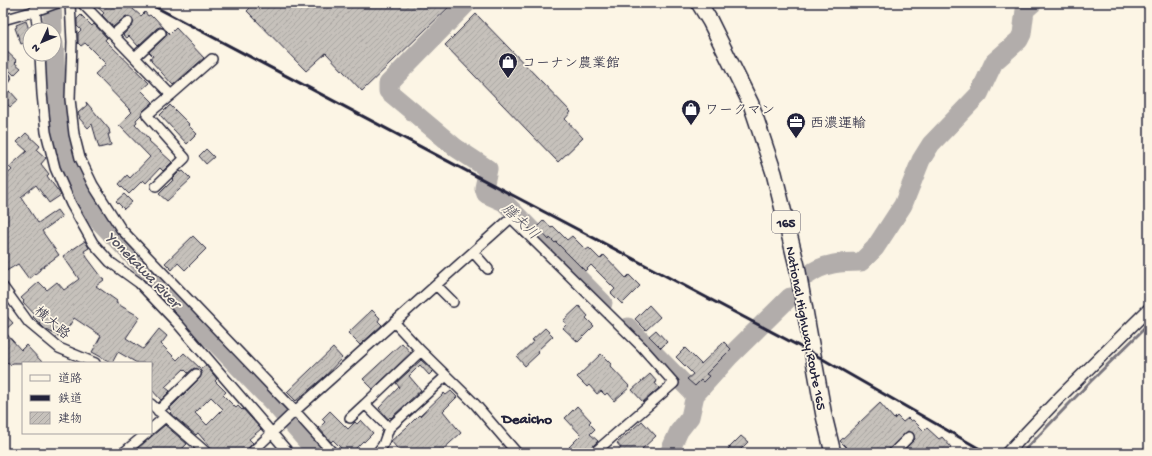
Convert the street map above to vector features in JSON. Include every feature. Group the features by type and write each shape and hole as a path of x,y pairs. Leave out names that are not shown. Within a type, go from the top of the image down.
{"highway":[{"name":"National Highway Route 165","path":"700,3 751,104 774,173 797,266 824,416 833,453"}],"street":[{"path":"3,20 37,8 57,3"},
{"path":"70,3 72,42 70,99 74,134 80,158 93,185 121,229 333,453"},
{"path":"82,3 171,95"},
{"path":"37,8 38,22"},
{"path":"113,35 128,22"},
{"path":"135,57 161,33"},
{"path":"156,186 185,158 147,115 212,59"},
{"path":"40,62 46,132 55,168 71,204 93,243 110,262 139,283 178,324 272,431 289,453"},
{"path":"251,453 272,431 511,218 641,346 674,383 605,450 594,453"},
{"path":"473,252 488,270"},
{"path":"436,285 453,302"},
{"name":"横大路","path":"3,287 29,323 59,348 93,362"},
{"path":"1007,453 1064,392 1149,309"},
{"path":"394,322 475,404 517,453"},
{"path":"350,418 421,351"},
{"path":"152,428 196,374"},
{"path":"377,453 383,445 389,428 446,376"},
{"path":"365,404 389,428"},
{"path":"152,405 207,453"},
{"path":"123,453 146,434"},
{"path":"893,453 909,437"}],"building":[{"path":"93,3 126,3 141,16 145,12 148,16 150,15 153,18 154,17 164,28 157,28 138,46 129,36 127,38 123,35 133,24 132,18 126,16 113,27 102,15 104,13"},
{"path":"255,3 453,3 362,91 326,53 306,71 247,11"},
{"name":"コーナン農業館","path":"476,14 571,112 565,119 583,138 558,162 445,45"},
{"path":"81,15 92,26 94,24 107,38 105,40 149,83 141,90 153,102 143,111 136,120 137,122 135,124 150,140 149,141 172,162 163,171 160,168 146,183 143,180 129,194 119,184 127,175 130,178 150,157 119,125 132,112 95,74 106,64 85,43 81,46 78,43 78,33 81,30 77,26 77,19"},
{"path":"22,23 21,44 15,28 17,27 16,25"},
{"path":"176,28 204,58 173,85 151,61 150,58 153,56 149,52 165,37 167,34 166,30 170,34"},
{"path":"3,48 17,61 15,63 21,68 14,75 3,64"},
{"path":"3,88 8,93 10,91 18,100 10,107 3,100"},
{"path":"86,102 109,129 110,134 108,134 111,145 99,148 92,124 88,128 79,118 78,113 87,105"},
{"path":"170,105 197,134 187,144 160,115"},
{"path":"26,133 40,146 37,150 46,158 41,164 49,174 47,176 61,195 49,203 36,185 21,197 38,223 57,210 62,217 42,231 59,255 29,279 18,264 3,273 3,178 12,170 9,167 27,151 17,142"},
{"path":"206,149 214,157 206,164 199,156"},
{"path":"180,171 183,171 191,179 167,201 159,194"},
{"path":"124,194 132,202 124,209 116,201"},
{"path":"544,220 551,228 553,226 567,240 572,236 586,250 589,248 600,259 604,255 626,278 629,275 640,286 622,304 611,293 615,289 591,265 585,271 556,242 555,243 550,238 549,240 537,227"},
{"path":"193,236 206,249 185,270 178,263 172,270 165,263"},
{"path":"85,241 89,248 84,251 86,256 104,280 96,286 117,301 116,303 140,317 126,338 143,349 159,329 167,336 161,344 177,360 184,353 201,369 206,365 217,379 215,381 226,392 223,395 236,408 238,406 242,410 243,409 261,429 249,439 253,443 245,453 215,453 198,433 196,435 170,413 172,411 169,409 200,378 202,373 200,370 194,368 188,373 184,369 165,387 170,391 161,400 152,390 152,362 135,362 118,352 113,362 110,362 92,352 101,336 74,318 62,338 45,329 33,317 35,315 21,298 39,282 47,290 57,282 64,290 79,279 63,256","holes":["211,397 223,409 207,425 195,413"]},
{"path":"649,305 660,317 646,330 635,319"},
{"path":"579,306 588,316 586,318 594,326 578,342 563,328 567,324 563,321"},
{"path":"372,310 380,318 378,321 382,325 360,345 348,333"},
{"path":"3,312 13,323 4,331 21,350 26,345 42,362 22,362 13,363 10,365 8,362 3,367"},
{"path":"545,328 553,336 537,351 539,353 525,366 517,357"},
{"path":"656,330 667,342 661,348 649,336"},
{"path":"724,342 731,349 706,374 709,376 703,382 701,380 695,386 687,379 693,374 676,357 685,348 701,364"},
{"path":"402,343 411,353 373,389 363,379"},
{"path":"333,348 342,358 324,377 296,401 287,392"},
{"path":"601,354 630,387 614,401 607,393 605,395 601,391 597,394 589,385 587,387 577,377"},
{"path":"421,360 433,371 429,375 420,365 409,376 421,390 391,418 390,417 388,419 379,408 399,387 396,383"},
{"path":"650,374 657,382 655,383 659,388 643,402 632,390"},
{"path":"451,391 457,397 443,411 461,433 439,453 401,453 391,441 444,393 446,395"},
{"path":"880,403 894,419 897,416 903,422 908,418 911,421 913,420 924,431 927,428 939,439 942,437 951,447 944,453 901,453 915,439 913,433 908,431 889,449 887,453 852,453 840,441"},
{"path":"577,406 591,421 589,423 595,429 590,434 598,441 588,453 576,453 569,447 581,435 565,418"},
{"path":"330,411 348,429 355,422 357,424 361,420 373,433 351,453 346,453 333,440 331,442 319,428 325,422 322,419"},
{"path":"642,421 656,436 642,449 646,453 615,453 621,448 617,443"},
{"path":"165,425 187,444 178,453 132,453"},
{"path":"741,436 748,442 737,453 724,453"}],"waterway":[{"name":"Yonekawa River","path":"52,3 53,22"},
{"name":"膳夫川","path":"467,3 388,84 388,91 456,148 488,169 484,188 486,194 504,202 603,303"},
{"path":"808,275 827,266 840,263 861,262 875,248 903,205 921,160 931,144 979,94 994,62 1019,40 1022,34 1025,10 1033,3"},
{"name":"Yonekawa River","path":"55,62 59,130 73,176 81,195 99,221 277,407 317,453"},
{"path":"669,453 679,431 690,417 695,395 730,356 790,297"},
{"path":"1022,453 1091,381 1149,324"},
{"name":"膳夫川","path":"628,327 695,395"}],"railway":[{"path":"148,3 812,353 987,453"}],"place":[{"name":"コーナン農業館","path":"508,79"},
{"name":"ワークマン","path":"691,126"},
{"name":"西濃運輸","path":"796,139"}],"district":[{"name":"Deaicho","path":"527,418"}]}
